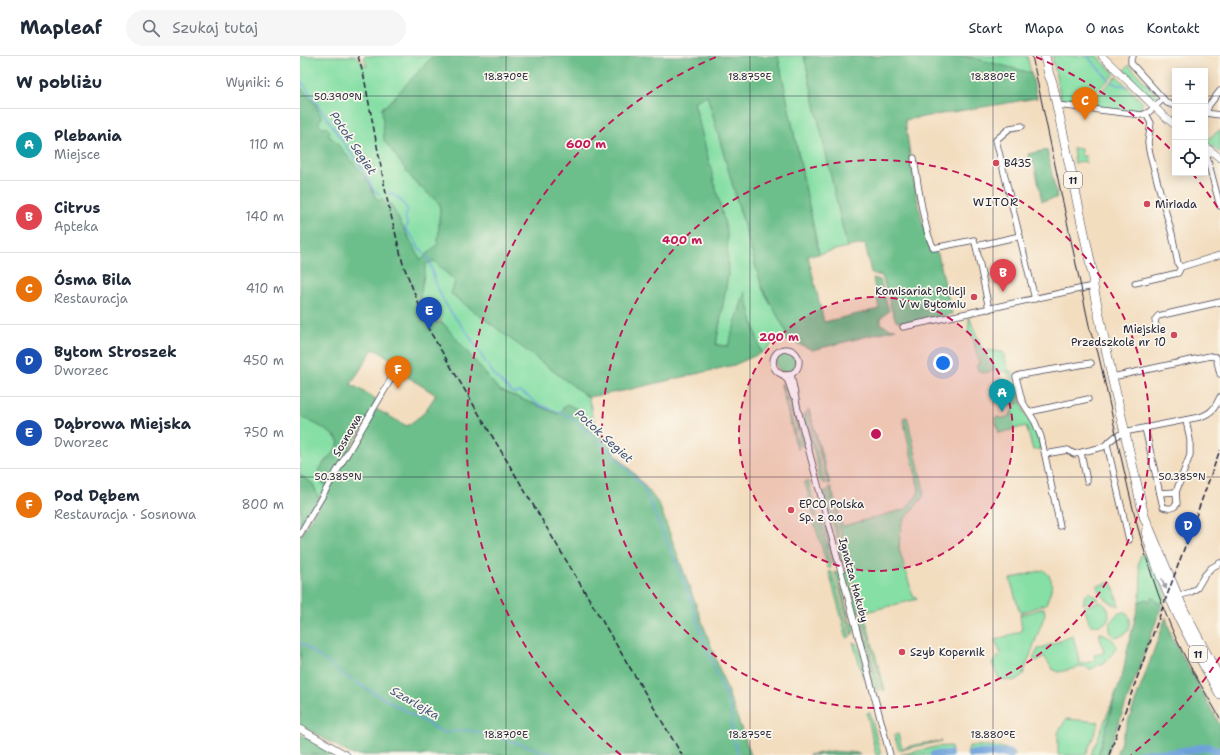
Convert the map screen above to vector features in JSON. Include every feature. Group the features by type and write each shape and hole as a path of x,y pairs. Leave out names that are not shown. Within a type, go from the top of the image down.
{"highway":[{"name":"11","path":"1045,56 1048,83 1079,229 1088,280 1093,286"},
{"name":"11","path":"1048,75 1052,82 1094,278 1093,286 1124,433 1144,516 1192,628 1220,680"},
{"name":"11","path":"1144,516 1144,526 1151,550 1168,593 1190,640 1220,694"}],"street":[{"path":"1102,56 1172,122"},
{"path":"1108,56 1122,70 1140,93"},
{"path":"1132,58 1163,99 1172,105"},
{"path":"1208,107 1220,91"},
{"path":"1057,105 1139,115 1146,114 1163,99"},
{"path":"1208,113 1220,115"},
{"path":"1146,114 1151,123 1148,142 1151,158 1172,234 1178,264 1181,268"},
{"path":"1022,126 1010,128 996,140 1035,299"},
{"path":"1208,149 1220,158"},
{"path":"1208,156 1220,206"},
{"path":"914,158 926,225 932,245 934,248 974,240 989,309"},
{"path":"976,246 1020,236"},
{"path":"1135,283 1178,274 1181,268 1220,255"},
{"path":"904,327 1093,286"},
{"path":"1156,326 1155,320 1158,316 1220,302"},
{"path":"784,349 791,350 798,357 798,367 792,374 784,376 776,371 772,362 777,353 784,349"},
{"path":"1117,376 1210,356 1216,357 1220,374"},
{"path":"1060,526 1041,437 1035,422 1022,401 1016,376 1020,374 1091,363"},
{"name":"Sosnowa","path":"300,534 398,367"},
{"name":"Ignatza Hakuby","path":"792,374 798,410"},
{"name":"Ignatza Hakuby","path":"784,376 788,381 798,410 890,755"},
{"path":"1045,454 1068,450 1074,454 1081,453 1103,447 1116,436 1124,433 1209,414 1214,409 1220,397"},
{"path":"1029,412 1088,400"},
{"path":"1145,428 1163,507 1169,508 1174,507 1177,504 1176,492 1190,455 1190,440 1186,420"},
{"path":"1107,444 1129,540"},
{"path":"1081,453 1087,481"},
{"path":"1160,493 1176,492"},
{"path":"1178,596 1191,592 1197,588 1210,568 1220,563"},
{"path":"300,729 346,755"}],"green space":[{"path":"300,56 356,56 367,67 364,56 433,56 389,103 382,108 414,181 440,204 438,244 421,261 390,203 388,207 381,199 379,201 374,195 369,182 318,123 316,105 300,87"},
{"path":"433,56 778,56 819,254 808,256 824,322 879,309 873,278 880,280 889,311 881,318 881,324 888,328 896,329 813,350 789,340 785,329 762,288 707,95 694,102 727,232 728,275 716,345 728,346 745,292 761,353 734,365 623,391 588,397 451,294 455,281 434,261 426,264 420,297 431,320 444,324 499,390 558,414 567,404 581,411 592,425 592,417 615,453 640,480 659,504 751,755 353,755 300,725 300,537 376,409 407,426 423,414 436,395 400,372 400,366 385,355 373,349 351,384 376,399 374,408 327,486 316,476 318,471 334,452 339,443 336,437 323,428 300,416 300,87 316,105 322,118 318,123 330,131 328,135 334,140 369,182 374,195 379,201 382,198 388,207 390,203 421,260 438,244 440,204 414,181 384,140 382,108 389,103"},
{"path":"778,56 804,56 847,247 819,254"},
{"path":"804,56 961,56 1031,73 1037,98 905,120 914,183 923,225 928,244 933,251 938,254 952,314 908,324 896,321 882,276 871,273 865,244 847,247"},
{"path":"961,56 1027,56 1031,73 981,60"},
{"path":"1052,56 1097,56 1115,74 1084,103 1064,101 1061,100"},
{"path":"1129,65 1158,97 1157,101 1155,102 1143,91 1124,70"},
{"path":"1117,76 1143,103 1137,113 1085,106"},
{"path":"707,95 762,288 785,329 789,340 774,343 761,353 745,293 728,346 716,345 728,275 694,101"},
{"path":"1220,130 1220,153 1208,143 1208,139"},
{"path":"1073,148 1081,149 1081,156 1086,156 1086,163 1083,161 1075,164"},
{"path":"1047,150 1057,198 1042,201 1034,162 1030,163 1028,154"},
{"path":"434,261 455,281 452,294 588,397 591,407 593,426 581,411 558,414 499,390 420,297 426,264"},
{"path":"969,317 983,350 1003,352 1009,372 1012,371 1014,380 1012,381 1007,373 1004,372 992,371 984,373 978,370 976,366 979,364 972,333 968,333"},
{"path":"782,352 790,352 796,358 796,366 790,372 782,372 776,366 776,358"},
{"path":"782,383 799,449 797,449 781,385"},
{"path":"1013,385 1015,385 1018,402 1005,405 1004,401 1012,394"},
{"path":"788,386 794,403 794,412 800,432 803,435 804,445 802,447 786,387"},
{"path":"1019,393 1024,411 1035,430 1041,449 1033,450 1026,426 999,433 995,418 999,417 1000,419 1011,416 1011,406 1020,403"},
{"path":"809,410 830,484 828,484"},
{"path":"806,412 825,484 818,477 818,467 808,428 805,425 803,416"},
{"path":"301,415 328,431 339,443 335,451 323,463 327,486 319,499 313,484 300,475"},
{"path":"907,417 924,491 923,497 902,522 899,549 913,596 918,599 862,613 850,567 853,566 852,562 849,562 829,488 831,487 842,525 844,526 906,509 918,494 919,489 903,418"},
{"path":"300,475 313,484 319,499 300,531"},
{"path":"808,481 817,516 814,517 806,486 804,484 804,482"},
{"path":"827,490 846,563 840,558 840,549 827,502 824,498 824,492"},
{"path":"819,521 831,568 828,568 815,524"},
{"path":"821,521 826,525 832,553 835,556 833,565"},
{"path":"1142,554 1150,554 1166,594 1162,605 1150,600 1139,602 1141,583 1138,564"},
{"path":"847,568 860,613 854,608 854,598 845,574"},
{"path":"1043,570 1050,577 1052,586 1046,604 1020,613 1010,579"},
{"path":"829,572 832,572 850,637 847,638"},
{"path":"835,572 840,576 840,583 850,622 854,626 852,635"},
{"path":"1112,582 1119,606 1111,603 1098,592 1099,589 1096,586"},
{"path":"1089,592 1099,599 1083,604 1085,595"},
{"path":"1152,596 1162,605 1107,755 1098,755 1123,673 1139,602 1146,599 1150,601"},
{"path":"1098,602 1105,605 1107,608 1109,615 1108,618 1106,622 1101,625 1090,625 1084,607"},
{"path":"1044,608 1045,614 1023,675 1014,681 999,679 992,663 1001,654 995,640 1022,631 1020,615"},
{"path":"1126,612 1130,618 1129,629 1123,635 1115,637 1112,635 1110,624 1118,613"},
{"path":"1166,617 1171,635 1220,725 1220,755 1116,755"},
{"path":"863,618 866,621 885,690 883,691"},
{"path":"861,619 880,691 875,688 872,678 873,673 863,634 859,626"},
{"path":"1099,633 1110,637 1117,647 1108,660 1089,670 1085,666 1059,672 1052,669 1044,656 1037,661 1033,659 1038,649 1073,636 1080,664 1095,661 1094,655 1104,653"},
{"path":"853,642 858,645 866,675 863,677"},
{"path":"1117,690 1098,755 1091,755"},
{"path":"867,713 870,713 881,755 876,755"},
{"path":"1066,719 1099,722 1086,755 1058,755 1058,733"},
{"path":"300,734 337,755 300,755"},
{"path":"898,734 902,748 942,741 899,750 894,735"},
{"path":"951,746 952,755 900,755 935,747"},
{"path":"969,746 1000,747 1012,751 1017,755 967,755"},
{"path":"831,751 858,753 861,755 809,755"}],"waterway":[{"path":"1087,56 1109,80"},
{"name":"Potok Segiet","path":"300,79 366,175 374,191 380,194"},
{"path":"1111,82 1118,85 1127,86"},
{"name":"Potok Segiet","path":"388,193 402,201 408,210 405,218 408,225 405,228 415,240 419,249 422,250 429,259 436,284 444,302 500,381 513,393 520,392 528,396 537,404 569,416 609,450 643,486 685,584 708,652 731,710 733,736 738,755"},
{"name":"Szarlejka","path":"300,642 348,678 444,733 467,730 488,734 555,755"},
{"name":"Szarlejka","path":"1140,755 1150,753 1171,753 1208,747 1216,750 1220,755"},
{"name":"Szarlejka","path":"971,754 1008,753 1010,755"},
{"name":"Szarlejka","path":"934,755 949,754"}],"tram line":[{"path":"1032,56 1090,330 1098,353 1137,526 1158,594 1176,639 1220,718"}],"railway":[{"path":"358,56 364,77 387,199 403,264 429,330 682,755"},
{"path":"1109,755 1220,450"}],"place":[{"name":"Ósma Bila","path":"1085,120"},
{"name":"B435","path":"996,163"},
{"name":"Miriada","path":"1147,204"},
{"name":"Citrus","path":"1003,292"},
{"name":"Komisariat Policji V w Bytomiu","path":"974,297"},
{"name":"Dąbrowa Miejska","path":"429,330"},
{"name":"Miejskie Przedszkole nr 10","path":"1174,335"},
{"name":"Pod Dębem","path":"398,389"},
{"name":"Plebania","path":"1002,412"},
{"name":"EPCO Polska Sp. z o.o","path":"791,510"},
{"name":"Bytom Stroszek","path":"1188,545"},
{"name":"Szyb Kopernik","path":"902,652"}],"district":[{"name":"WITOR","path":"996,202"}]}
